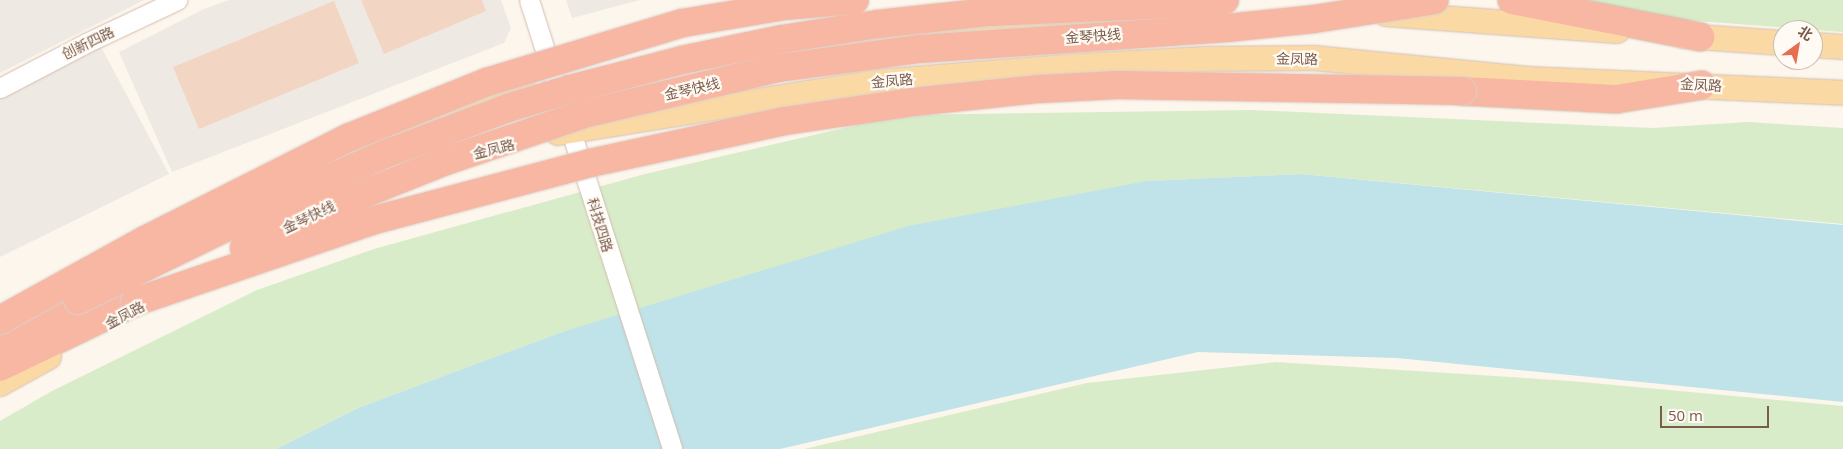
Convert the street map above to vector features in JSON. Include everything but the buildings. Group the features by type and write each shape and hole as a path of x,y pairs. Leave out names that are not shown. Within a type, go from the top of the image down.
{"highway":[{"path":"0,320 145,240 350,137 488,82 683,23 785,6 855,0"},
{"name":"金琴快线","path":"0,342 78,300 296,192 385,154 508,108 570,88 682,60 782,39 878,24 989,12 1196,3 1225,0"},
{"name":"金琴快线","path":"0,367 321,211 446,161 584,114 770,70 920,49 1227,28 1314,19 1435,0"},
{"path":"1512,0 1700,37"},
{"path":"135,302 371,221 590,163 785,121 914,102 1039,89 1117,85 1462,91 1616,99 1702,85"}],"main road":[{"path":"0,329 249,196 442,114 554,80 649,58 1034,26 1320,9 1773,42"},
{"path":"1823,46 1843,47"},
{"name":"金凤路","path":"0,384 109,323 272,238 465,157 570,130 876,82 1075,66 1204,59 1314,58 1528,79 1702,85 1843,93"}],"street":[{"name":"创新四路","path":"0,88 86,43 177,0"},
{"name":"科技四路","path":"529,0 672,449"}],"shaded area":[{"path":"0,0 144,0 0,73"},
{"path":"229,0 501,0 511,28 504,43 172,172 119,52 204,9"},
{"path":"566,0 640,0 572,18"},
{"path":"100,45 169,174 0,257 0,97"}],"green space":[{"path":"1533,0 1843,0 1843,32 1823,30 1823,20 1773,20 1773,27 1514,7"},
{"path":"1252,110 1652,128 1748,122 1843,128 1843,224 1301,174 1147,181 562,332 358,408 276,449 0,449 0,421 52,391 257,290 374,249 645,174 900,115"},
{"path":"1276,362 1571,381 1843,406 1843,449 804,449 1087,383"}],"water":[{"path":"1301,174 1843,225 1843,402 1397,358 1198,352 780,449 276,449 358,408 562,332 908,226 1147,181"}]}
